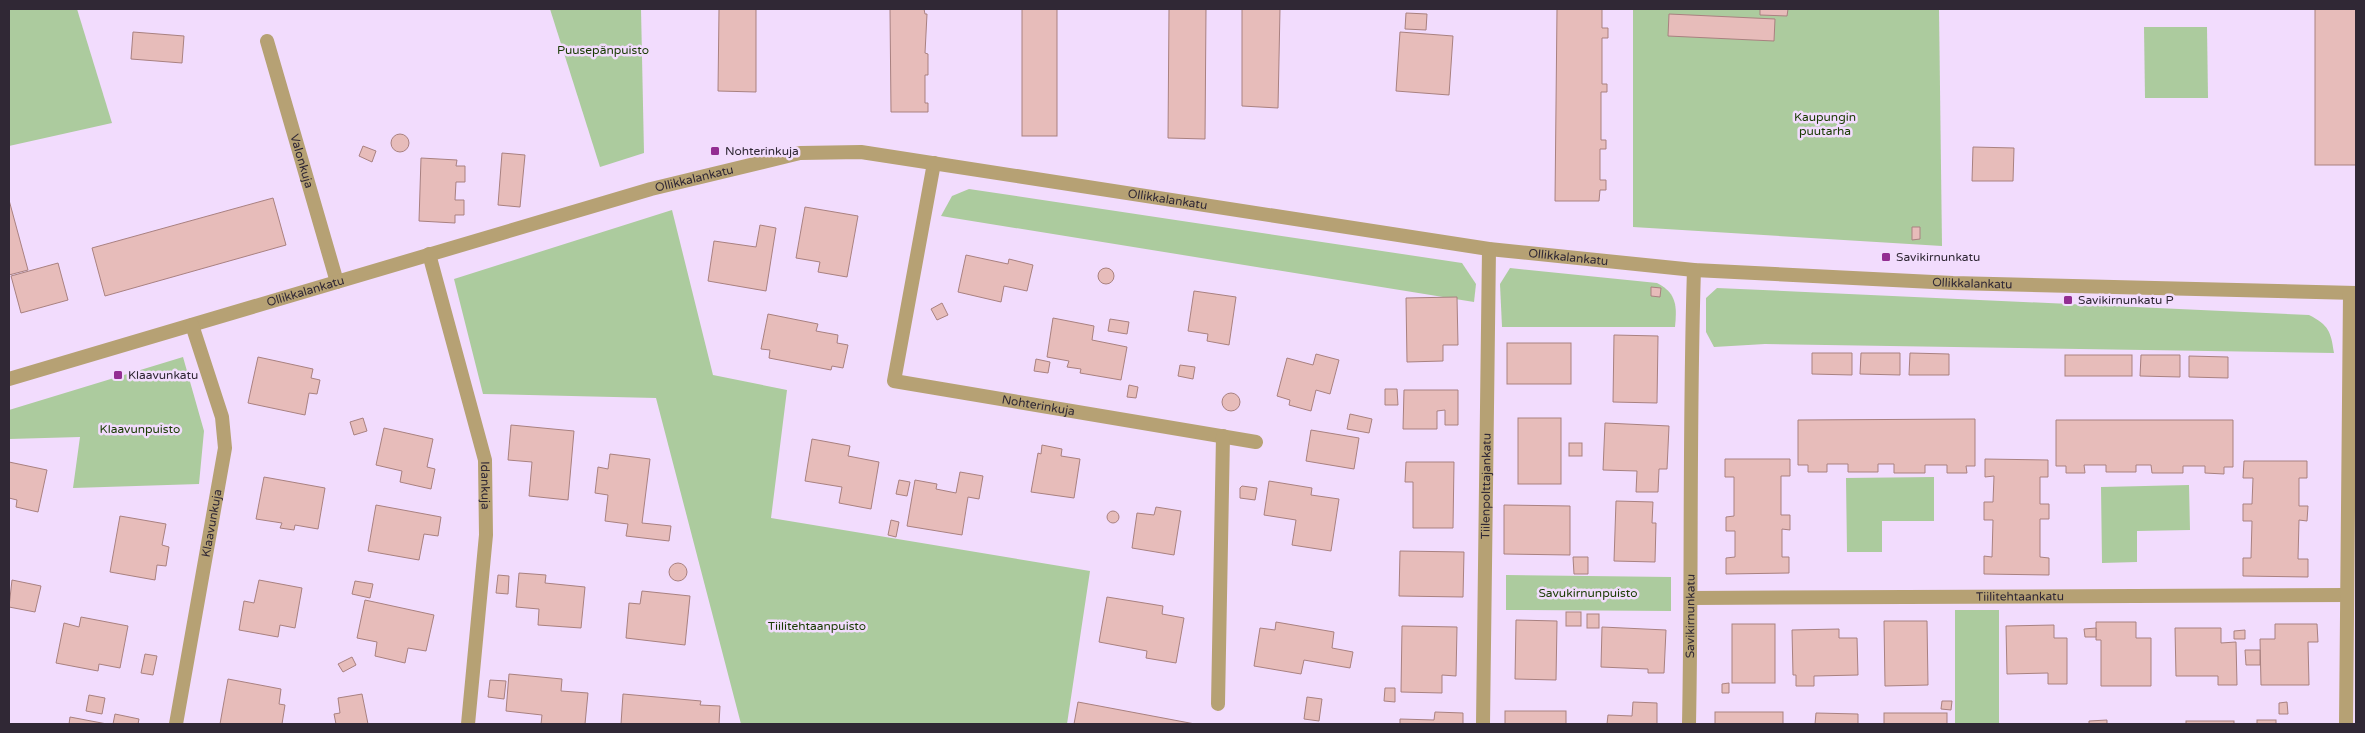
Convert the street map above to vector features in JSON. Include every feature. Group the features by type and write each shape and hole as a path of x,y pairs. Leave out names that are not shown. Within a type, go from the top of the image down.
{"street":[{"name":"Valonkuja","path":"267,41 337,282"},
{"name":"Ollikkalankatu","path":"9,379 651,189 800,153 861,152 1490,249 1694,270 1953,283 2353,293"},
{"name":"Nohterinkuja","path":"934,163 894,381 1256,442"},
{"name":"Tiilenpolttajankatu","path":"1483,724 1490,249"},
{"name":"Idankuja","path":"429,254 485,460 486,535 468,724"},
{"name":"Savikirnunkatu","path":"1689,724 1692,598 1690,396 1694,270"},
{"path":"2346,724 2346,595 2353,293"},
{"name":"Klaavunkuja","path":"176,724 225,448 222,417 192,325"},
{"path":"1218,704 1223,436"},
{"name":"Tiilitehtaankatu","path":"1692,598 2346,595"}],"green space":[{"path":"9,9 77,9 112,123 9,146"},
{"name":"Puusepänpuisto","path":"550,9 641,9 644,153 600,167"},
{"name":"Kaupungin puutarha","path":"1633,9 1939,9 1942,246 1633,227"},
{"path":"2144,27 2207,27 2208,98 2145,98"},
{"path":"969,189 1462,263 1476,284 1474,302 941,216 952,196"},
{"name":"Tiilitehtaanpuisto","path":"672,210 713,375 787,390 771,518 1090,571 1067,724 741,724 656,398 483,394 454,279"},
{"path":"1510,268 1657,283 1669,291 1672,296 1676,313 1675,327 1502,327 1500,284"},
{"path":"1717,288 2309,315 2321,322 2328,330 2334,353 1765,344 1714,347 1706,332 1706,298"},
{"name":"Klaavunpuisto","path":"183,357 204,431 199,484 73,488 80,437 9,439 9,410"},
{"path":"1934,477 1934,521 1882,521 1882,552 1847,552 1846,478"},
{"path":"2189,485 2190,530 2137,531 2137,562 2102,563 2101,487"},
{"name":"Savukirnunpuisto","path":"1506,575 1671,577 1671,611 1506,610"},
{"path":"1955,610 1999,610 1999,724 1955,724"}],"building":[{"path":"719,9 756,9 756,92 718,91"},
{"path":"890,9 924,9 925,14 927,14 925,53 928,54 928,75 925,75 925,103 928,103 928,112 891,112"},
{"path":"1022,9 1057,9 1057,136 1022,136"},
{"path":"1169,9 1206,9 1205,139 1168,138"},
{"path":"1242,9 1280,9 1278,108 1242,106"},
{"path":"1557,9 1602,9 1602,28 1608,28 1608,38 1602,38 1602,84 1607,84 1607,92 1601,92 1601,140 1606,140 1606,149 1600,149 1600,180 1606,180 1606,190 1600,190 1599,201 1555,201"},
{"path":"1760,9 1788,9 1787,16 1760,15"},
{"path":"2315,9 2356,9 2356,165 2315,165"},
{"path":"1406,13 1427,14 1426,30 1405,29"},
{"path":"1669,14 1775,19 1774,41 1668,36"},
{"path":"133,32 184,36 182,63 131,59"},
{"path":"1400,32 1453,36 1449,95 1396,91"},
{"path":"396,134 404,134 409,139 407,150 396,152 391,147 391,139"},
{"path":"363,146 376,151 372,162 359,156"},
{"path":"1973,147 2014,148 2013,181 1972,181"},
{"path":"502,153 525,155 520,207 498,205"},
{"path":"421,158 457,160 456,166 465,166 465,182 456,182 455,200 464,200 464,215 455,215 455,223 419,221"},
{"path":"273,198 286,245 105,296 92,248"},
{"path":"9,200 28,270 9,275"},
{"path":"805,207 858,216 847,277 818,272 820,262 796,258"},
{"path":"760,225 776,228 766,291 708,281 714,241 756,247"},
{"path":"1912,227 1920,227 1920,239 1912,240"},
{"path":"966,255 1008,264 1009,259 1033,265 1027,291 1004,286 1001,302 958,292"},
{"path":"58,263 68,300 21,313 11,276"},
{"path":"1106,268 1112,270 1114,276 1112,282 1106,284 1100,282 1098,276 1100,270"},
{"path":"1651,287 1661,288 1660,297 1651,296"},
{"path":"1194,291 1236,297 1229,345 1207,341 1208,334 1188,331"},
{"path":"1457,297 1458,345 1443,345 1443,361 1407,362 1406,298"},
{"path":"942,303 948,315 937,320 931,309"},
{"path":"768,314 818,324 816,331 838,335 837,343 848,345 843,368 832,366 831,370 769,358 770,350 761,349"},
{"path":"1053,318 1094,326 1092,340 1127,347 1121,380 1080,373 1081,369 1067,367 1069,361 1047,357"},
{"path":"1110,319 1129,322 1127,334 1108,331"},
{"path":"1614,335 1658,336 1657,403 1613,402"},
{"path":"1507,343 1571,343 1571,384 1507,384"},
{"path":"1812,353 1852,353 1852,375 1812,374"},
{"path":"1861,353 1900,353 1900,375 1860,374"},
{"path":"1910,353 1949,354 1949,375 1909,375"},
{"path":"1316,354 1339,360 1330,394 1316,390 1311,411 1289,405 1290,400 1277,396 1287,358 1313,365"},
{"path":"2065,355 2132,355 2132,376 2065,376"},
{"path":"2141,355 2180,355 2180,377 2140,376"},
{"path":"2189,356 2228,357 2228,378 2189,377"},
{"path":"258,357 313,369 311,378 320,380 317,394 309,393 305,415 248,403"},
{"path":"1036,359 1050,362 1048,373 1034,371"},
{"path":"1180,365 1195,367 1193,379 1178,376"},
{"path":"1129,385 1138,387 1136,398 1127,397"},
{"path":"1385,389 1397,389 1398,405 1385,405"},
{"path":"1404,390 1458,390 1458,425 1445,425 1445,410 1437,411 1437,429 1403,429"},
{"path":"1231,393 1237,396 1240,402 1237,408 1231,411 1225,408 1222,402 1225,396"},
{"path":"1350,414 1372,419 1369,433 1347,429"},
{"path":"363,418 367,431 354,435 350,422"},
{"path":"1518,418 1561,418 1561,484 1518,484"},
{"path":"1975,419 1975,466 1966,466 1967,473 1947,473 1947,465 1925,465 1925,473 1894,473 1894,464 1878,464 1878,472 1848,472 1848,464 1827,464 1827,472 1808,472 1808,465 1798,465 1798,420"},
{"path":"2056,420 2233,420 2233,467 2224,467 2224,474 2205,473 2205,466 2183,466 2183,473 2152,473 2151,465 2136,465 2136,472 2106,472 2106,465 2084,465 2085,473 2066,473 2066,466 2056,466"},
{"path":"1605,423 1669,426 1667,469 1659,469 1658,492 1636,492 1637,471 1603,470"},
{"path":"511,425 574,431 568,500 529,496 532,462 508,460"},
{"path":"384,428 433,439 427,467 435,469 431,489 400,482 402,471 376,465"},
{"path":"1311,430 1359,438 1354,469 1306,461"},
{"path":"812,439 850,446 848,456 879,462 871,509 839,503 842,487 805,481"},
{"path":"1569,443 1582,443 1582,456 1569,456"},
{"path":"1042,445 1062,449 1061,456 1080,459 1074,498 1031,492 1038,453 1041,454"},
{"path":"610,454 650,459 642,523 671,526 669,541 626,536 628,524 605,521 608,495 595,493 598,467 608,469"},
{"path":"1725,459 1790,459 1790,476 1781,476 1781,515 1790,515 1790,530 1782,529 1782,557 1789,557 1789,573 1726,574 1726,558 1735,557 1735,531 1726,531 1726,517 1734,516 1734,477 1725,477"},
{"path":"1985,459 2048,460 2048,477 2040,477 2040,504 2049,504 2049,519 2040,519 2040,557 2049,558 2049,575 1984,574 1984,556 1992,557 1993,520 1984,520 1984,502 1993,502 1994,476 1985,477"},
{"path":"2244,461 2307,461 2307,478 2299,478 2299,506 2308,506 2307,521 2299,520 2298,559 2308,559 2308,577 2243,576 2243,558 2251,558 2252,521 2243,521 2243,504 2252,504 2253,478 2243,478"},
{"path":"9,462 47,470 38,512 16,507 17,500 9,498"},
{"path":"1406,462 1454,462 1453,528 1413,528 1413,482 1405,482"},
{"path":"960,472 983,476 979,499 968,497 962,535 907,526 915,480 937,484 936,489 956,493"},
{"path":"264,477 325,488 318,529 295,525 294,530 280,528 282,523 256,519"},
{"path":"899,480 910,482 907,496 896,494"},
{"path":"1269,481 1312,488 1311,495 1339,499 1331,551 1292,545 1296,520 1264,515"},
{"path":"1242,486 1257,488 1255,500 1240,498 1240,488"},
{"path":"1616,501 1653,502 1652,523 1656,523 1655,562 1614,561"},
{"path":"376,505 441,517 438,536 424,534 419,560 368,551"},
{"path":"1504,505 1570,506 1570,555 1504,554"},
{"path":"1156,507 1181,511 1174,555 1132,548 1137,513 1154,515"},
{"path":"1115,511 1118,512 1118,522 1111,523 1108,522 1107,515 1108,512"},
{"path":"120,516 166,524 162,545 169,547 166,566 157,565 155,580 110,572"},
{"path":"891,520 899,522 896,537 888,535"},
{"path":"1400,551 1464,552 1463,597 1399,596"},
{"path":"1573,557 1588,557 1588,574 1574,574"},
{"path":"674,563 682,563 687,568 685,579 674,581 669,576 669,568"},
{"path":"519,573 546,575 545,583 585,587 581,628 538,625 539,609 516,607"},
{"path":"498,575 509,576 508,594 496,593"},
{"path":"12,580 41,586 35,612 9,607"},
{"path":"259,580 302,588 295,628 280,625 278,637 239,630 244,601 254,603"},
{"path":"355,581 373,584 370,598 352,594"},
{"path":"642,591 690,596 685,645 626,638 629,603 640,604"},
{"path":"1107,597 1163,606 1162,614 1184,618 1176,663 1146,658 1147,651 1099,642"},
{"path":"365,600 434,615 426,651 408,648 405,663 375,656 377,642 357,638"},
{"path":"1566,612 1581,612 1581,626 1566,626"},
{"path":"1587,614 1599,614 1599,628 1587,628"},
{"path":"81,617 128,626 120,668 99,664 98,671 56,663 64,623 79,627"},
{"path":"1516,620 1557,621 1556,680 1515,679"},
{"path":"1884,621 1927,621 1928,685 1885,686"},
{"path":"1276,622 1334,632 1332,648 1353,652 1350,668 1304,660 1301,674 1254,666 1260,628 1275,630"},
{"path":"2096,622 2136,622 2136,638 2151,638 2151,686 2101,686 2101,640 2096,640"},
{"path":"1732,624 1775,624 1775,683 1732,683"},
{"path":"2275,624 2317,624 2318,642 2308,642 2309,685 2261,685 2260,639 2275,639"},
{"path":"2054,625 2054,638 2067,638 2067,684 2048,684 2048,673 2007,674 2006,626"},
{"path":"1402,626 1457,627 1456,676 1442,675 1442,693 1401,692"},
{"path":"1602,627 1666,630 1664,673 1648,673 1648,669 1601,667"},
{"path":"2096,628 2096,637 2085,637 2084,629"},
{"path":"2175,628 2221,628 2221,643 2236,642 2237,685 2218,685 2218,676 2176,676"},
{"path":"1839,629 1839,638 1857,638 1858,675 1814,676 1814,686 1796,686 1796,675 1793,675 1792,630"},
{"path":"2245,630 2245,639 2234,639 2234,631"},
{"path":"2245,650 2260,650 2260,665 2246,665"},
{"path":"145,654 157,656 153,675 141,673"},
{"path":"352,657 356,665 343,672 338,664"},
{"path":"509,674 562,679 561,691 588,693 585,724 541,724 542,715 506,711"},
{"path":"228,679 281,689 279,704 285,705 282,724 220,724"},
{"path":"490,680 506,681 504,699 488,697"},
{"path":"1729,683 1729,693 1722,693 1722,684"},
{"path":"1385,688 1395,688 1395,702 1384,701"},
{"path":"362,694 368,724 336,724 334,714 340,713 338,698"},
{"path":"623,694 701,701 700,705 720,706 719,724 621,724"},
{"path":"89,695 105,698 102,714 86,711"},
{"path":"1307,697 1322,699 1319,721 1304,719"},
{"path":"1942,701 1952,701 1951,710 1941,709"},
{"path":"1078,702 1195,724 1074,724"},
{"path":"1633,702 1657,703 1657,724 1607,724 1608,715 1632,716"},
{"path":"2287,702 2288,714 2279,714 2279,703"},
{"path":"1505,711 1566,711 1566,724 1505,724"},
{"path":"1435,712 1463,713 1463,724 1400,724 1400,719 1434,720"},
{"path":"1715,712 1783,712 1783,724 1715,724"},
{"path":"1816,713 1858,714 1858,724 1815,724"},
{"path":"1884,713 1947,713 1947,724 1884,724"},
{"path":"115,714 139,719 138,724 113,724"},
{"path":"70,717 107,724 69,724"},
{"path":"2107,720 2107,724 2089,724 2089,721"},
{"path":"2257,720 2276,720 2276,724 2257,724"},
{"path":"2186,721 2234,721 2234,724 2186,724"}],"place":[{"name":"Nohterinkuja","path":"715,151"},
{"name":"Savikirnunkatu","path":"1886,257"},
{"name":"Savikirnunkatu P","path":"2068,300"},
{"name":"Klaavunkatu","path":"118,375"}]}
